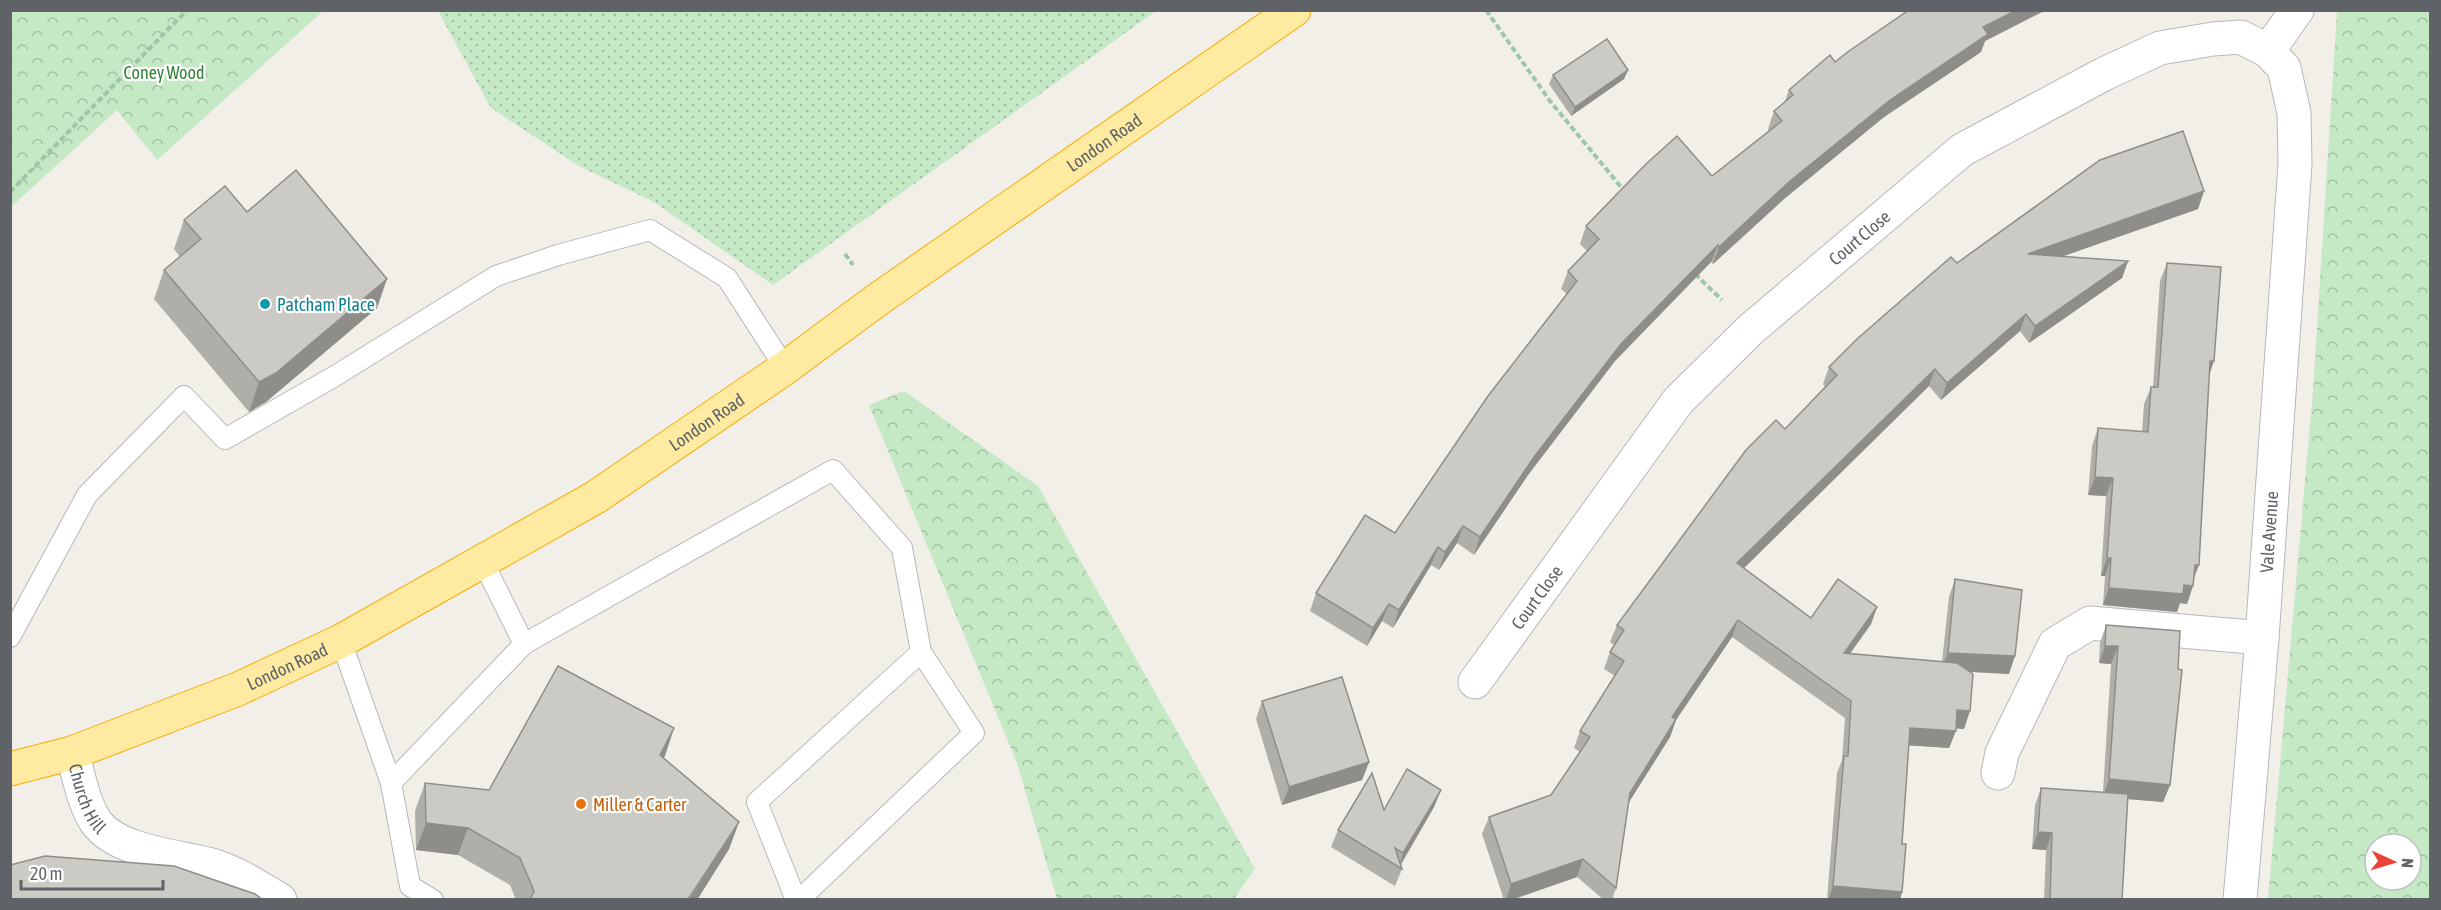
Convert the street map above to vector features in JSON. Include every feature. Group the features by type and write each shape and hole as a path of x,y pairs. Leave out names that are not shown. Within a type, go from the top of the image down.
{"highway":[{"name":"London Road","path":"10,769 72,753 238,689 341,641 596,497 785,368 936,259 1294,10"}],"street":[{"path":"2268,51 2297,10"},
{"name":"Court Close","path":"1475,682 1678,401 1750,330 1962,150 2104,74 2160,48 2241,37 2268,51 2284,68 2294,114 2295,164"},
{"name":"Vale Avenue","path":"2240,900 2262,638 2295,164"},
{"path":"1998,773 2002,753 2055,644 2090,623 2262,638"},
{"name":"Church Hill","path":"72,753 90,811 97,824 108,834 134,846 217,867 280,900"}],"lane":[{"path":"10,637 87,495 184,396 225,439 334,376 496,276 558,255 650,230 727,278 785,368"},
{"path":"391,783 524,644 833,470 902,548 921,652 974,733 797,900 757,802 921,652"},
{"path":"483,562 524,644"},
{"path":"341,641 391,783 410,886 433,900"}],"path":[{"path":"10,192 187,10"},
{"path":"1486,10 1550,101 1632,200"},
{"path":"1690,268 1750,330"}],"green space":[{"name":"Coney Wood","path":"11,10 323,11 157,160 117,110 11,207"},
{"path":"438,11 1156,11 773,285 654,202 579,166 491,108"},
{"path":"2337,11 2430,11 2430,899 2268,899 2313,391"},
{"path":"904,391 1038,486 1255,869 1234,899 1057,899 1017,763 869,405"}],"building":[{"path":"1909,10 2017,10 1983,27 1988,34 1890,100 1790,181 1719,247 1718,245 1621,344 1534,457 1480,537 1463,526 1445,552 1438,547 1399,610 1389,604 1373,628 1316,593 1365,515 1395,533 1488,396 1577,281 1568,271 1599,239 1586,226 1646,164 1677,136 1712,176 1782,121 1774,111 1793,95 1789,90 1830,55 1835,62"},
{"path":"1607,39 1628,70 1575,107 1553,75"},
{"path":"2183,131 2204,191 2028,254 2128,261 2035,326 2026,314 1947,383 1935,369 1737,563 1811,618 1838,579 1877,607 1844,653 1957,663 1973,674 1970,711 1957,710 1956,731 1910,728 1902,844 1906,844 1902,892 1833,886 1844,756 1848,756 1851,701 1738,620 1672,717 1676,719 1630,793 1616,888 1583,859 1511,884 1489,817 1551,795 1590,737 1580,731 1624,661 1610,652 1624,630 1617,625 1746,450 1776,420 1785,429 1837,375 1829,367 1857,339 1951,257 1957,263 2100,160"},
{"name":"Patcham Place","path":"296,170 387,279 276,373 259,382 164,270 201,239 184,220 225,186 247,212"},
{"path":"2167,263 2221,267 2214,361 2210,361 2199,565 2195,565 2193,586 2184,585 2183,594 2109,588 2111,558 2107,558 2113,478 2095,477 2098,428 2148,432 2151,387 2158,387"},
{"path":"1955,579 2022,590 2015,656 1948,653"},
{"path":"2106,625 2180,631 2178,669 2182,670 2170,785 2109,779 2118,646 2105,646"},
{"name":"Miller & Carter","path":"558,666 674,728 660,755 739,822 689,898 691,900 530,900 534,891 520,858 468,828 426,823 425,783 489,790"},
{"path":"1342,677 1369,762 1289,787 1262,701"},
{"path":"1407,769 1441,790 1403,853 1395,848 1402,869 1338,830 1372,773 1384,810"},
{"path":"2041,788 2128,794 2122,900 2050,900 2052,833 2038,832"},
{"path":"45,856 174,866 255,894 263,900 10,900 10,865"}],"place":[{"name":"Patcham Place","path":"265,304"},
{"name":"Miller & Carter","path":"581,804"}]}
